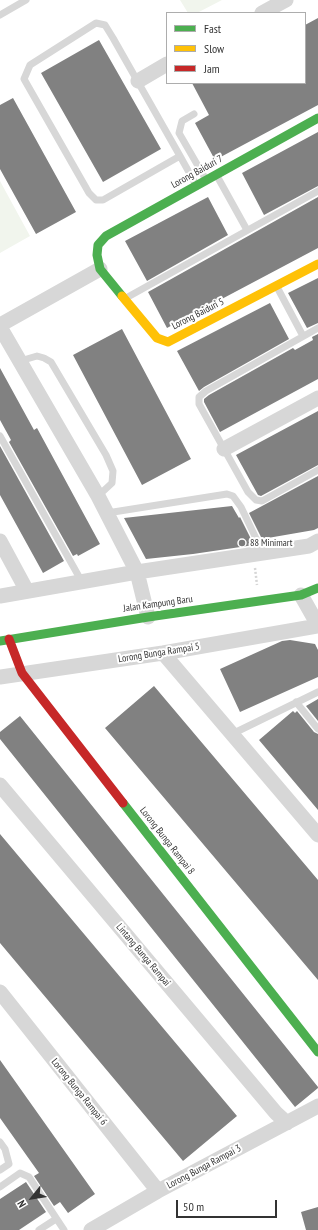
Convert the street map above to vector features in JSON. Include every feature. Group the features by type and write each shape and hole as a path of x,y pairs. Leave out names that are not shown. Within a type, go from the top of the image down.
{"street":[{"path":"264,12 286,0"},
{"path":"138,80 166,66"},
{"name":"Lorong Baiduri 7","path":"98,262 98,245 106,236 318,118"},
{"path":"98,262 0,326 107,513 137,572 148,617"},
{"name":"Lorong Baiduri 5","path":"98,262 157,338 168,342 318,264"},
{"path":"224,449 318,398"},
{"path":"0,541 27,591"},
{"path":"0,596 137,572 309,546 318,541"},
{"name":"Jalan Kampung Baru","path":"5,640 148,617 301,595 318,588"},
{"path":"301,595 318,625"},
{"name":"Lorong Bunga Rampai 5","path":"0,677 163,653 318,625"},
{"name":"Lorong Bunga Rampai 8","path":"5,640 22,673 318,1052"},
{"path":"163,653 318,835"},
{"name":"Lintang Bunga Rampai","path":"0,785 286,1123"},
{"name":"Lorong Bunga Rampai 6","path":"0,992 158,1191"},
{"name":"Lorong Bunga Rampai 3","path":"91,1230 158,1191 286,1123 317,1110"}],"lane":[{"path":"0,15 26,0"},
{"path":"180,156 103,200 96,200 89,193 24,79 30,65 96,23 105,25 138,80 180,156 196,185"},
{"path":"194,114 182,121 180,133 206,179"},
{"path":"216,174 247,230"},
{"path":"126,298 318,191"},
{"path":"277,286 303,336"},
{"path":"318,328 206,391 199,397 199,404 248,492 256,500 262,501 318,470"},
{"path":"20,361 37,356 51,362 106,455 113,471 112,483 98,496"},
{"path":"0,438 82,582"},
{"path":"107,513 227,494 233,496 242,507 258,554"},
{"path":"232,734 318,692"},
{"path":"296,702 318,729"},
{"path":"0,1142 5,1149 9,1164 0,1170"},
{"path":"0,1187 20,1173 29,1177 64,1230"},
{"path":"39,1230 56,1219"}],"path":[{"path":"258,554 260,601"}],"shaded area":[{"path":"180,0 222,0 199,12 187,12"},
{"path":"0,181 30,236 0,253"}],"building":[{"path":"318,18 318,105 215,160 195,123 209,115 193,84 306,84 306,24"},
{"path":"99,40 161,149 103,182 41,73"},
{"path":"13,98 76,212 36,234 0,169 0,105"},
{"path":"318,132 318,186 264,215 242,173"},
{"path":"208,197 228,235 147,281 125,241"},
{"path":"318,197 318,248 167,328 148,292"},
{"path":"318,278 318,323 307,328 288,293"},
{"path":"270,303 289,339 199,391 177,351"},
{"path":"122,329 191,459 142,485 73,355"},
{"path":"318,334 318,379 220,432 204,402 204,399 293,348 295,350 313,340 312,337"},
{"path":"0,368 34,430 37,428 100,544 78,556 77,554 73,556 9,442 11,440 0,420"},
{"path":"318,411 318,465 261,496 258,495 236,455"},
{"path":"0,446 64,561 43,573 0,495"},
{"path":"318,476 318,528 262,539 249,513"},
{"path":"232,506 239,518 240,517 254,545 146,559 124,518"},
{"path":"290,640 315,644 318,650 318,677 240,712 220,669 282,641"},
{"path":"154,686 318,880 318,980 105,728"},
{"path":"318,699 318,721 306,706"},
{"path":"293,711 295,713 297,711 314,732 318,734 318,810 259,740"},
{"path":"20,716 318,1087 295,1107 0,739 0,732"},
{"path":"0,834 237,1116 183,1161 0,943"},
{"path":"0,1060 95,1194 68,1213 60,1202 54,1206 34,1176 39,1173 0,1118"},
{"path":"26,1182 46,1212 19,1230 0,1230 0,1199"},
{"path":"318,1207 318,1230 306,1230 301,1212"}],"traffic: fast":[{"path":"122,296 100,269 97,255 98,245 106,236 318,118"},
{"path":"0,641 148,617 301,595 318,588"},
{"path":"123,803 318,1052"}],"traffic: slow":[{"path":"122,296 157,338 168,342 318,264"}],"traffic: jam":[{"path":"9,639 22,673 123,803"}],"place":[{"name":"88 Minimart","path":"242,543"}]}
